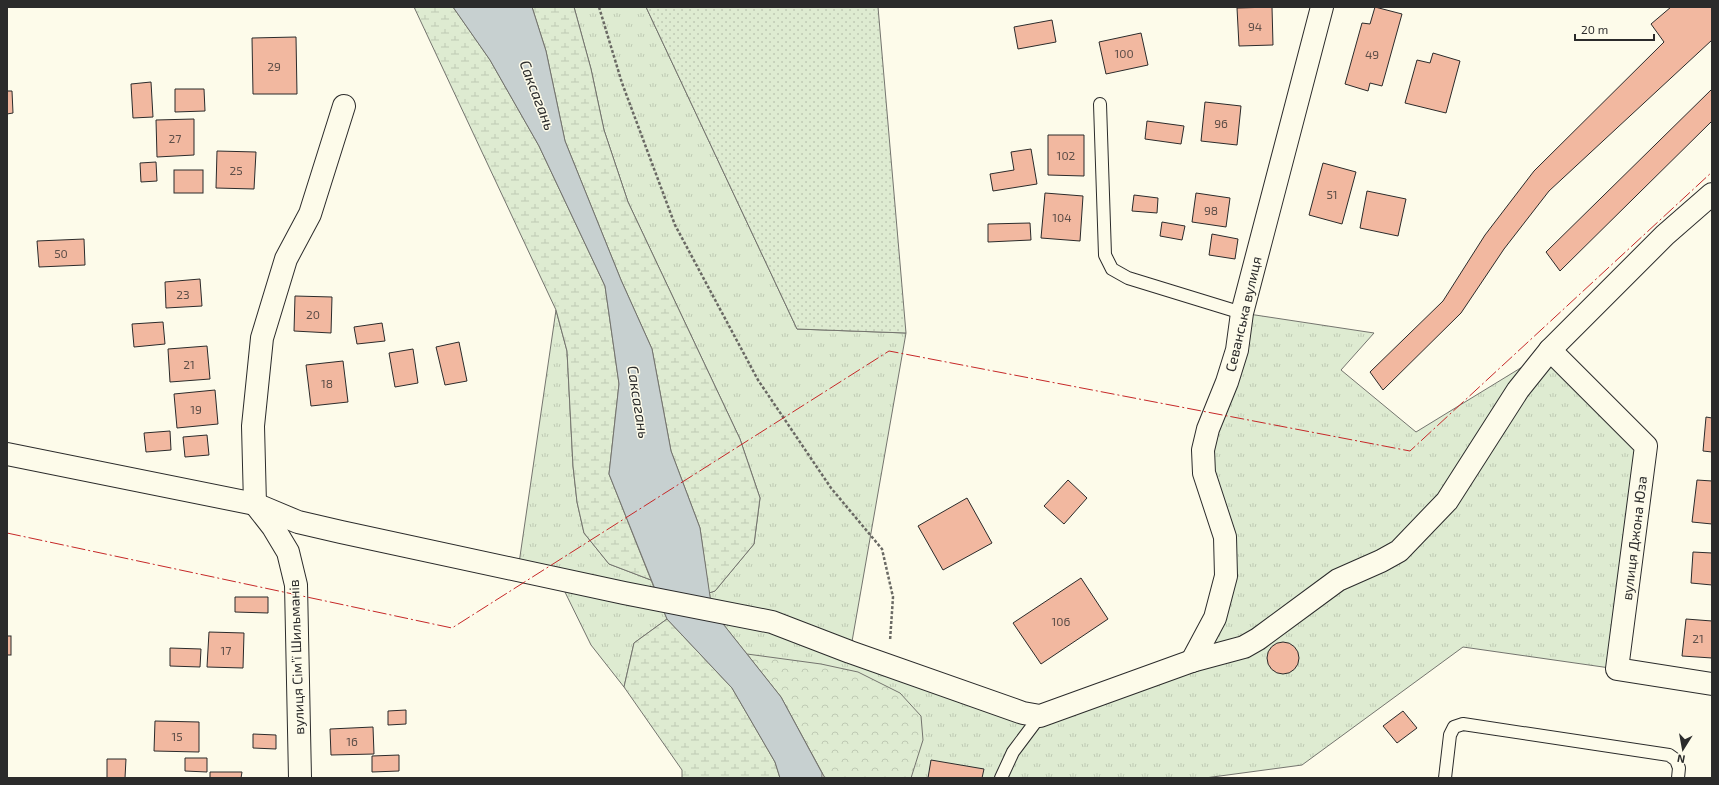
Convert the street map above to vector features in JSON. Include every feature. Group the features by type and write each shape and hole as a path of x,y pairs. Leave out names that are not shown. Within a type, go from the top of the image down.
{"street":[{"name":"Севанська вулиця","path":"1192,662 1215,618 1226,576 1225,536 1204,473 1203,450 1208,429 1227,382 1237,350 1242,314 1322,7"},
{"path":"255,504 253,426 262,338 286,259 310,214 344,106"},
{"path":"7,454 255,504 298,522 341,532 624,593 772,622 885,665 1022,713 1040,716 1192,662 1244,647 1258,639 1338,580 1381,562 1399,551 1447,501 1518,390 1550,350 1665,236 1712,194"},
{"name":"вулиця Джона Юза","path":"1550,350 1646,446 1617,669 1712,684"},
{"name":"вулиця Сімʼї Шильманів","path":"255,504 273,527 288,552 296,586 300,778"}],"lane":[{"path":"1100,104 1105,255 1112,269 1128,278 1242,314"},
{"path":"1001,778 1013,752 1040,716"},
{"path":"1445,778 1450,735 1454,727 1463,724 1669,755 1676,760 1679,768 1678,778"}],"path":[{"path":"598,7 622,83 679,232 758,380 831,488 882,549 893,597 890,641 885,665"}],"green space":[{"path":"414,7 453,7 490,60 539,146 605,286 619,384 609,474 651,580 609,564 584,533 577,502 573,466 567,351 556,310"},
{"path":"532,7 574,7 591,69 604,130 628,202 740,439 760,498 754,544 715,591 709,593 700,528 671,451 652,349 621,280 565,141 546,51"},
{"path":"574,7 646,7 797,329 906,333 850,653 1023,713 1192,661 1226,576 1204,473 1242,313 1374,333 1341,370 1416,432 1550,350 1646,446 1617,669 1463,647 1302,765 1205,778 825,778 781,697 712,610 709,593 715,591 754,544 760,498 740,439 628,202 604,130 591,69"},
{"path":"646,7 878,7 906,333 797,329"},
{"path":"556,310 567,351 573,466 577,502 584,533 609,564 651,580 667,619 634,643 624,687 591,645 562,586 517,577"},
{"path":"667,619 732,688 775,762 780,778 682,778 682,770 624,687 634,643"},
{"path":"747,654 821,664 858,672 900,693 921,716 923,740 911,778 825,778 781,697"}],"water":[{"name":"Саксагань","path":"453,7 532,7 546,51 565,141 621,280 652,349 671,451 700,528 712,610 781,697 822,773 822,778 780,778 775,762 732,688 667,619 609,474 619,384 605,286 539,146 490,60"}],"building":[{"path":"1272,7 1273,45 1239,46 1237,8"},
{"path":"1375,7 1402,14 1382,86 1370,83 1368,91 1345,84 1362,23 1370,24"},
{"path":"1671,7 1712,7 1712,40 1549,191 1504,249 1461,313 1383,390 1370,372 1443,301 1485,235 1534,171 1664,42 1651,24"},
{"path":"1052,20 1056,42 1018,49 1014,27"},
{"path":"1141,33 1148,65 1106,74 1099,42"},
{"path":"296,37 297,94 253,94 252,38"},
{"path":"1433,53 1460,61 1446,113 1405,103 1417,60 1430,63"},
{"path":"151,82 153,117 133,118 131,84"},
{"path":"175,89 204,89 205,111 175,112"},
{"path":"1712,89 1712,121 1560,271 1546,252"},
{"path":"7,91 12,91 13,113 7,114"},
{"path":"1205,102 1241,106 1237,145 1201,141"},
{"path":"194,119 194,155 157,157 156,120"},
{"path":"1147,121 1184,126 1181,144 1145,139"},
{"path":"1048,135 1084,135 1084,176 1048,175"},
{"path":"1031,149 1037,184 993,191 990,174 1014,170 1011,152"},
{"path":"217,151 256,152 254,189 216,188"},
{"path":"156,162 157,181 141,182 140,163"},
{"path":"1323,163 1356,172 1342,224 1309,215"},
{"path":"174,170 203,170 203,193 174,193"},
{"path":"1367,191 1406,199 1398,236 1360,228"},
{"path":"1045,193 1083,196 1080,241 1041,238"},
{"path":"1196,193 1230,198 1226,227 1192,222"},
{"path":"1134,195 1158,198 1157,213 1132,211"},
{"path":"1162,222 1185,226 1182,240 1160,236"},
{"path":"1030,223 1031,240 988,242 988,224"},
{"path":"1212,234 1238,239 1235,259 1209,255"},
{"path":"84,239 85,265 39,267 37,241"},
{"path":"200,279 202,306 166,308 165,282"},
{"path":"295,296 332,297 331,333 294,331"},
{"path":"163,322 165,344 134,347 132,324"},
{"path":"382,323 385,341 357,344 354,327"},
{"path":"459,342 467,381 445,385 436,347"},
{"path":"207,346 210,379 170,382 168,349"},
{"path":"413,349 418,383 395,387 389,353"},
{"path":"343,361 348,402 311,406 306,365"},
{"path":"215,390 218,424 177,428 174,394"},
{"path":"1706,417 1712,418 1712,452 1703,451"},
{"path":"170,431 171,450 146,452 144,433"},
{"path":"207,435 209,455 185,457 183,437"},
{"path":"1068,480 1087,498 1064,524 1044,506"},
{"path":"1697,480 1712,481 1712,524 1692,522"},
{"path":"967,498 992,543 943,570 918,526"},
{"path":"1693,552 1712,553 1712,585 1691,583"},
{"path":"1081,578 1108,619 1041,664 1013,623"},
{"path":"235,597 268,597 268,613 235,612"},
{"path":"1686,619 1712,621 1712,658 1682,656"},
{"path":"209,632 244,633 243,668 207,667"},
{"path":"7,636 11,636 11,655 7,655"},
{"path":"1280,642 1286,642 1295,646 1299,658 1295,670 1286,674 1280,674 1271,670 1267,661 1267,655 1271,646"},
{"path":"170,648 201,649 200,667 170,666"},
{"path":"406,710 406,724 388,725 388,711"},
{"path":"1403,711 1417,728 1397,743 1383,726"},
{"path":"155,721 199,722 199,752 154,751"},
{"path":"373,727 374,754 331,755 330,729"},
{"path":"253,734 276,735 276,749 253,748"},
{"path":"399,755 399,771 372,772 372,756"},
{"path":"185,758 207,758 207,772 185,771"},
{"path":"107,759 126,759 125,778 107,778"},
{"path":"931,760 984,769 982,778 928,778"},
{"path":"210,772 242,772 241,778 210,778"}],"power":[{"path":"7,533 452,628 889,351 1410,451 1712,172"}]}
